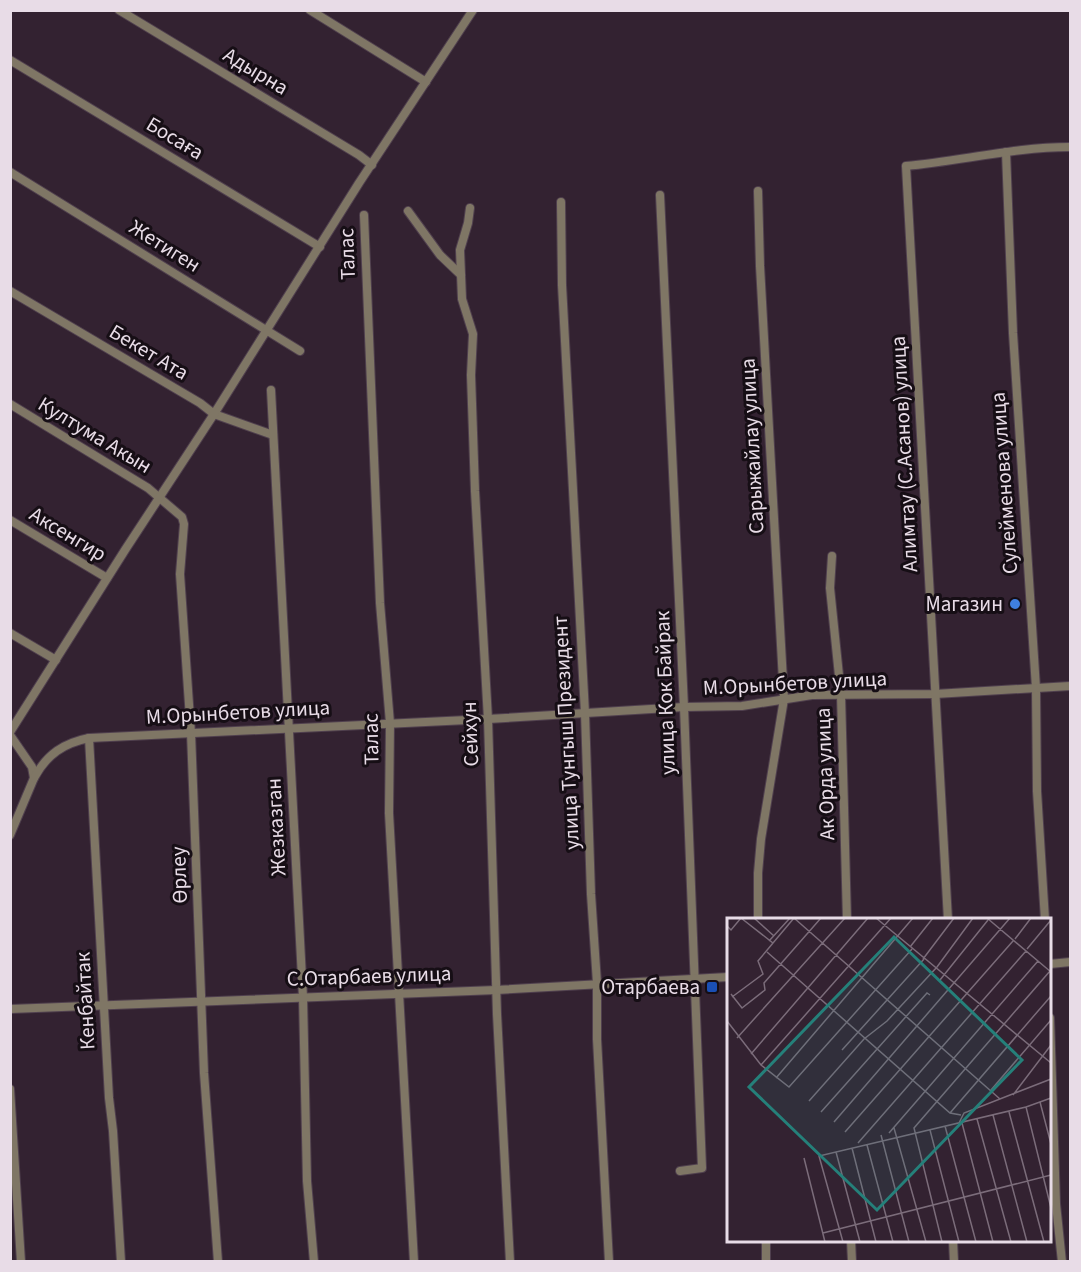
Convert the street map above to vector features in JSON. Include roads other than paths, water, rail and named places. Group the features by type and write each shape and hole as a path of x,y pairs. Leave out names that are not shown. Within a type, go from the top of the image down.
{"street":[{"name":"Адырна","path":"119,10 372,165"},
{"path":"310,10 426,82"},
{"path":"34,778 32,766 10,733 107,578 473,10"},
{"name":"Босаға","path":"10,60 320,247"},
{"path":"1006,152 1043,147 1071,147"},
{"name":"Алимтау (С.Асанов) улица","path":"948,918 906,166 1006,152"},
{"name":"Сулейменова улица","path":"1006,152 1018,433 1036,687 1037,791 1045,918"},
{"name":"Жетиген","path":"10,172 300,351"},
{"name":"Сарыжайлау улица","path":"758,192 759,266 784,699 761,839 758,918"},
{"name":"улица Кок Байрак","path":"660,195 684,707 702,1168 680,1171"},
{"name":"улица Тунгыш Президент","path":"561,202 562,285 585,713 591,894 597,983 597,1039 609,1262"},
{"name":"Сейхун","path":"470,208 460,250 462,299 472,334 475,491 488,719 496,990 510,1262"},
{"path":"408,212 440,255 461,275"},
{"name":"Талас","path":"364,215 380,603 390,723 389,813 414,1262"},
{"name":"Бекет Ата","path":"10,291 200,403 214,414 273,435"},
{"name":"Жезказган","path":"271,390 303,997 308,1181 314,1262"},
{"name":"Култума Акын","path":"10,404 148,488 160,499"},
{"name":"Өрлеу","path":"160,499 182,517 184,524 180,574 190,733 204,1073 218,1262"},
{"name":"Аксенгир","path":"10,520 107,578"},
{"name":"Ак Орда улица","path":"832,556 830,588 840,695 847,918"},
{"path":"10,633 56,660"},
{"name":"М.Орынбетов улица","path":"10,835 41,765 60,748 73,741 89,738 684,707 742,706 812,695 935,694 1071,686"},
{"name":"Кенбайтак","path":"89,738 121,1262"},
{"path":"1051,964 1071,962"},
{"name":"С.Отарбаев улица","path":"10,1009 496,990 727,977"},
{"path":"1051,1049 1056,1204 1062,1262"},
{"path":"10,1089 21,1262"},
{"path":"766,1242 766,1262"},
{"path":"851,1242 852,1262"},
{"path":"953,1242 954,1262"}],"place":[{"name":"Магазин","path":"1015,604"},
{"name":"Отарбаева","path":"712,987"}]}
